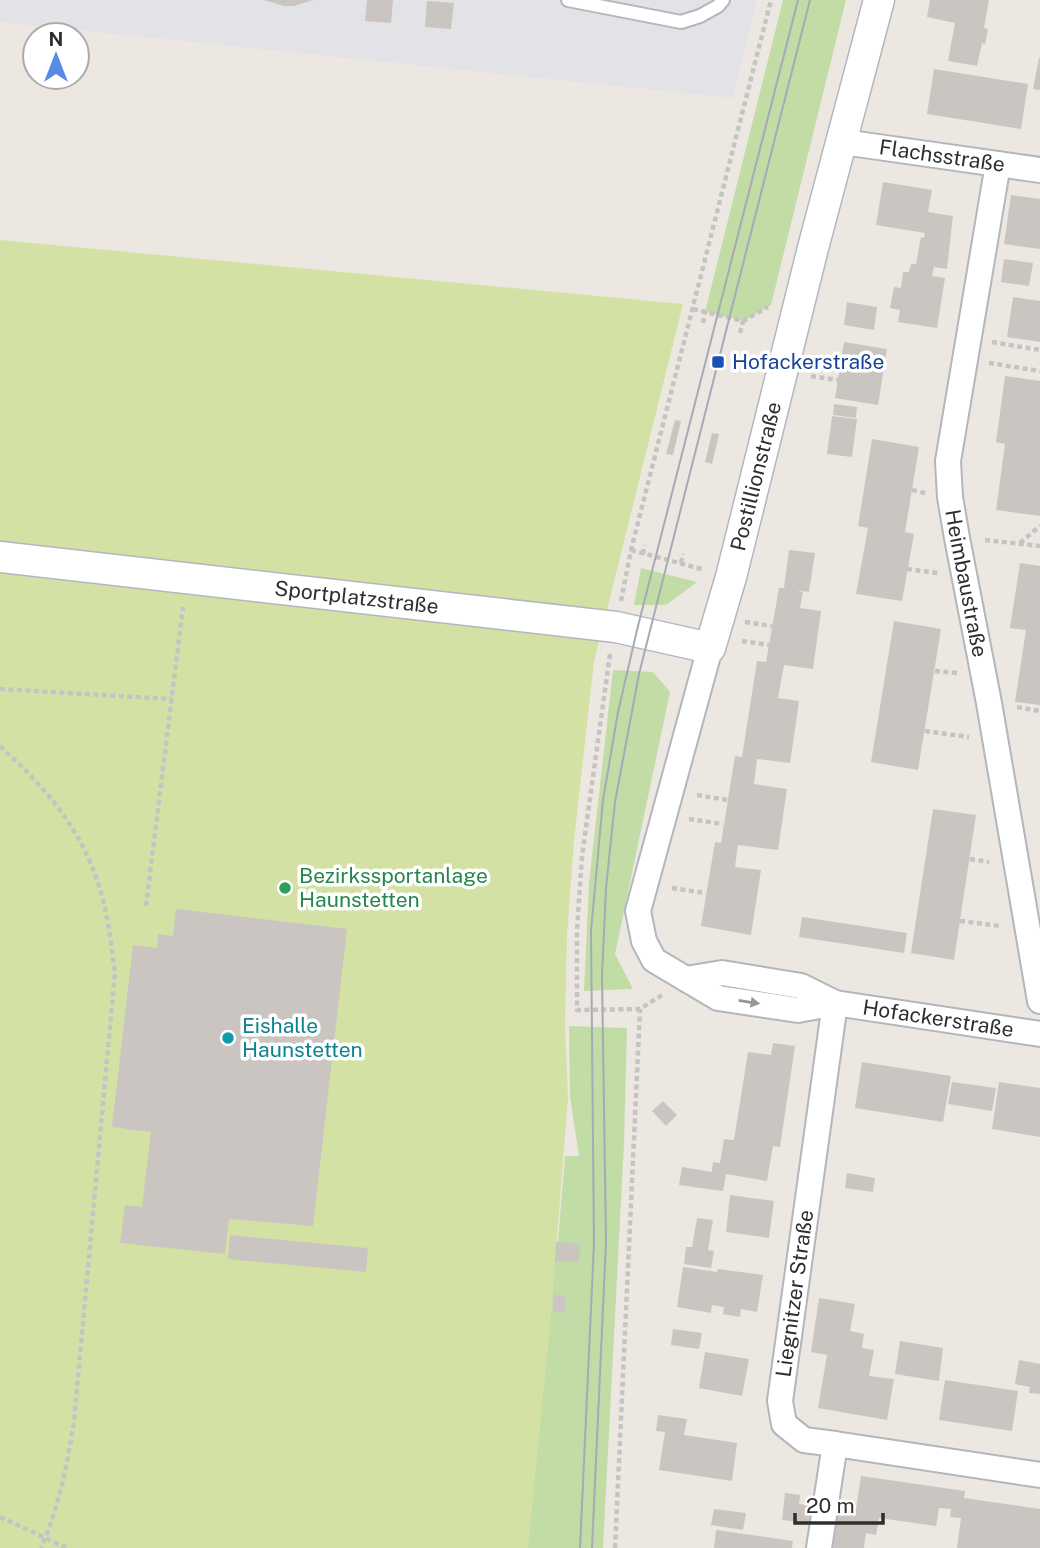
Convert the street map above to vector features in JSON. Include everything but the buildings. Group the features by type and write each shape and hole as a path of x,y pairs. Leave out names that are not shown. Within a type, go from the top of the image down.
{"street":[{"name":"Postillionstraße","path":"638,911 709,648 732,577 810,261 879,0"},
{"name":"Flachsstraße","path":"843,142 1040,170"},
{"name":"Heimbaustraße","path":"998,163 948,461 950,497 1040,1001"},
{"name":"Sportplatzstraße","path":"0,557 616,627 709,648"},
{"name":"Hofackerstraße","path":"638,911 644,941 654,960 686,979 722,973 801,986 835,1003 1040,1034"},
{"name":"Liegnitzer Straße","path":"835,1003 780,1401 784,1424 804,1440 1040,1475"},
{"path":"820,1548 835,1444"}],"lane":[{"path":"568,0 681,22 700,16 723,0"}],"path":[{"path":"615,1548 640,1009 577,1010 577,930 582,856 607,665 631,550 771,0"},
{"path":"693,309 743,321 771,305"},
{"path":"703,323 705,312"},
{"path":"740,333 743,321"},
{"path":"967,349 1040,350"},
{"path":"967,349 1040,371"},
{"path":"1020,544 1040,526"},
{"path":"957,538 1040,546"},
{"path":"643,554 645,545"},
{"path":"631,550 732,577"},
{"path":"681,563 683,554"},
{"path":"146,906 187,579"},
{"path":"0,689 172,699"},
{"path":"925,732 995,741"},
{"path":"0,746 36,779 64,814 84,852 102,896 108,919 115,972 74,1421 66,1475 41,1548"},
{"path":"645,884 706,894"},
{"path":"960,922 1028,930"},
{"path":"0,1517 67,1548"}],"shaded area":[{"path":"0,0 757,0 733,98 91,31 91,21 21,21 21,24 0,22"}],"green space":[{"path":"783,0 846,0 771,305 743,321 705,312"},
{"name":"Bezirkssportanlage Haunstetten","path":"0,240 683,304 594,662 574,841 567,935 565,1025 568,1098 551,1314 528,1548 0,1548"},
{"path":"641,568 697,582 666,605 634,605"},
{"path":"613,670 653,672 670,692 615,954 633,989 584,991 589,883"},
{"path":"569,1026 627,1028 624,1143 603,1548 87,1548 551,1314 552,1292 536,1244 558,1241 565,1156 579,1156 570,1097"}],"tram line":[{"path":"580,1548 594,1243 591,931 603,800 618,712 637,630 798,0"},
{"path":"592,1548 606,1242 602,975 606,888 615,802 639,674 810,0"}],"place":[{"name":"Hofackerstraße","path":"718,362"},
{"name":"Bezirkssportanlage Haunstetten","path":"285,888"},
{"name":"Eishalle Haunstetten","path":"228,1038"}]}
